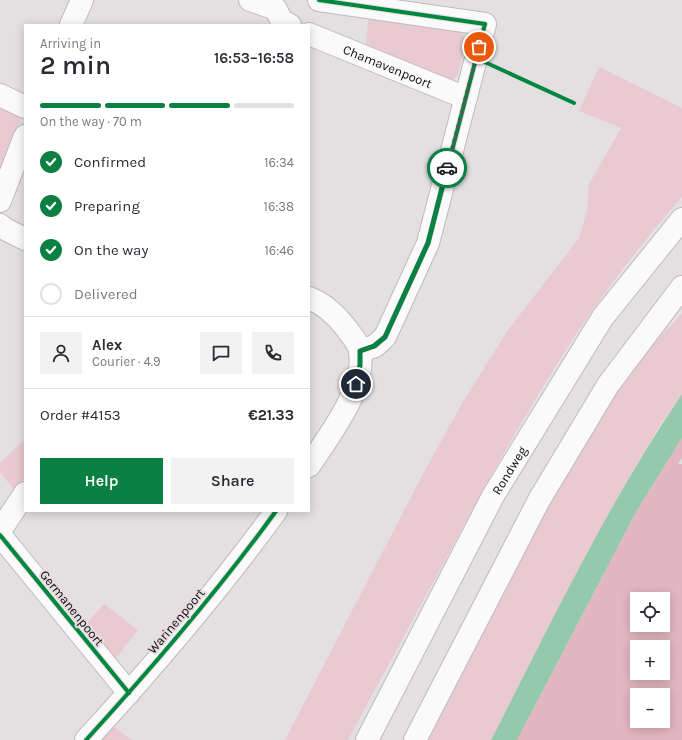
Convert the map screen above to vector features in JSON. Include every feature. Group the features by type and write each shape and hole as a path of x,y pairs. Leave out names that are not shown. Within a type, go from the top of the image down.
{"street":[{"path":"71,24 82,0"},
{"path":"250,0 285,11"},
{"path":"319,0 485,24 428,243 385,337 374,346 360,351"},
{"name":"Chamavenpoort","path":"310,34 466,98"},
{"path":"0,95 24,107"},
{"path":"0,201 24,139"},
{"name":"Rondweg","path":"367,740 493,496 603,317 682,219"},
{"path":"0,225 5,229 24,238"},
{"path":"415,740 543,493 608,384 682,287"},
{"path":"310,299 338,317 357,344 360,351 360,365 356,384 345,410 310,464"},
{"path":"0,530 24,494"},
{"name":"Warinenpoort","path":"86,740 130,693 244,555 275,512"},
{"name":"Germanenpoort","path":"0,535 130,693"}],"shaded area":[{"path":"369,16 458,29 466,41 458,74 449,82 365,50"},
{"path":"599,67 682,108 682,197 637,250 609,287 552,371 489,479 348,740 285,740 424,472 464,400 508,330 579,238 587,211 589,184 621,128 579,111"},
{"path":"0,105 14,110 20,120 0,175"},
{"path":"682,314 682,394 661,424 634,469 575,576 491,740 426,740 544,511 606,405 642,355"},
{"path":"682,394 682,438 636,512 517,740 491,740 581,564 629,478"},
{"path":"682,438 682,458 678,464 682,464 682,740 517,740 636,512"},
{"path":"24,440 24,478 15,491 0,472 0,463"},
{"path":"104,604 138,630 112,663 83,627"},
{"path":"110,723 131,740 96,740"}],"cycle path":[{"path":"319,0 485,24 428,243 385,337 375,346 360,351"},
{"path":"476,58 574,103"},
{"path":"86,740 136,685 184,628 254,541 275,512"},
{"path":"0,535 129,693"}],"way so far":[{"path":"447,168 479,47"}],"route":[{"path":"356,384 360,365 360,351 374,346 385,337 428,243 447,168"}]}
